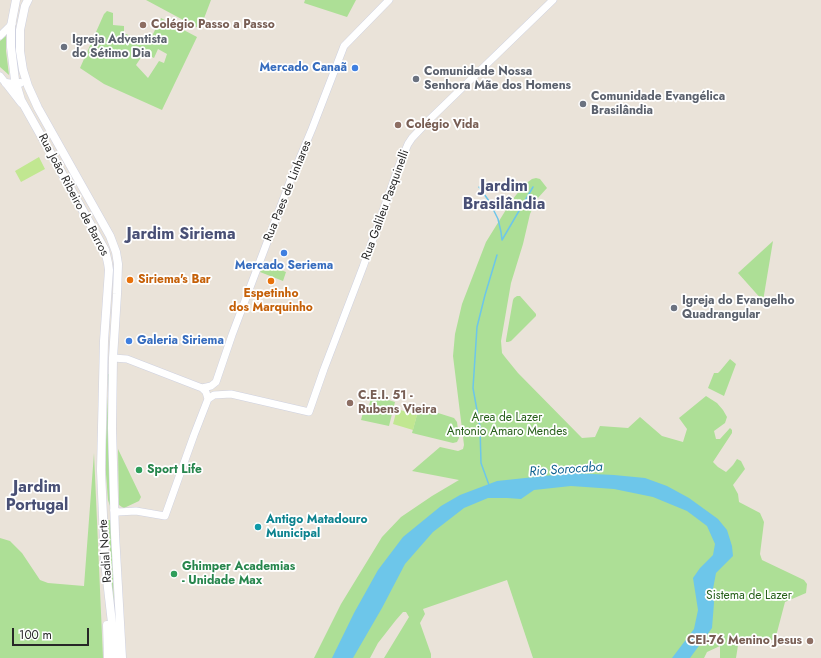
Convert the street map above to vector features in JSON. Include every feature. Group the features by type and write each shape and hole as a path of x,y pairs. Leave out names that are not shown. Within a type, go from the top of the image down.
{"main road":[{"path":"16,0 12,24 11,47 16,84 21,100 26,108"},
{"name":"Rua João Ribeiro de Barros","path":"28,0 25,6 20,30 20,51 25,78 38,108 104,224 116,252 118,273 113,358 112,428"},
{"path":"6,83 16,84 25,78"},
{"name":"Rua João Ribeiro de Barros","path":"26,108 98,236 107,258 109,270 104,341 102,445"},
{"path":"104,367 108,360 113,358"},
{"name":"Radial Norte","path":"112,428 118,511 115,534 122,658"},
{"name":"Radial Norte","path":"102,445 105,562 116,658"},
{"path":"102,470 107,505 118,511"},
{"path":"105,562 108,658"}],"street":[{"name":"Rua Paes de Linhares","path":"202,388 211,386 216,382 232,335 291,179 344,46 390,0"},
{"name":"Rua Galileu Pasquinelli","path":"208,399 214,395 231,394 309,412 408,144 430,119 553,0"},
{"path":"0,36 12,24"},
{"name":"Rua João Ribeiro de Barros","path":"0,76 26,108"},
{"path":"113,358 127,359 202,388 206,392 208,399 165,516 136,511 118,511"}],"green space":[{"path":"146,0 211,0 200,29"},
{"path":"305,0 356,0 347,17 304,3"},
{"path":"107,11 113,13 113,25 124,26 124,33 148,44 161,18 197,37 162,110 104,84 80,68 104,14","holes":["158,49 167,54 164,63 159,61 148,78 136,65 144,53 154,58"]},
{"path":"6,36 9,75 0,67 0,41"},
{"path":"39,157 45,169 21,182 15,171"},
{"path":"536,178 540,179 547,188 537,199 530,214 523,244 511,283 501,341 502,353 518,373 582,438 595,437 600,426 628,428 640,417 662,436 683,442 687,429 679,418 706,396 717,403 727,417 725,423 714,431 716,439 720,439 730,428 732,433 713,462 726,472 737,459 741,461 745,469 733,485 738,494 739,502 760,513 764,522 760,554 762,560 804,580 807,584 806,593 785,602 775,640 739,639 736,658 720,658 720,646 707,652 704,658 533,658 507,580 423,609 425,614 420,623 431,658 384,658 409,617 406,612 403,612 378,643 370,658 314,658 341,604 382,537 401,517 459,480 412,471 440,447 458,451 463,449 464,445 453,356 455,334 462,304 486,242 512,200 525,184"},
{"path":"773,241 763,301 738,273"},
{"path":"264,263 286,272 283,281 260,272"},
{"path":"517,296 520,296 536,314 536,316 511,341 506,342 513,300"},
{"path":"730,359 736,364 724,396 708,388 714,373 718,373"},
{"path":"108,374 111,374 110,506 108,500 106,474"},
{"path":"372,395 395,402 389,426 361,420 364,409 368,409"},
{"path":"419,407 454,418 457,422 459,438 457,442 453,443 412,433"},
{"path":"397,409 417,415 413,430 393,424"},
{"path":"118,449 141,497 139,501 124,508 119,505"},
{"path":"94,453 103,658 0,658 0,538 10,541 22,553 40,580 48,583 84,586"},
{"path":"106,520 111,520 114,610 110,550"}],"water":[{"name":"Rio Sorocaba","path":"572,473 645,478 667,486 689,498 718,519 727,530 732,546 733,556 716,573 713,589 714,603 712,628 690,658 672,658 694,629 698,610 693,578 700,568 713,555 715,544 707,526 687,511 653,497 614,489 571,486 534,490 521,499 488,498 464,508 433,532 405,564 353,658 332,658 354,613 378,570 403,537 441,506 460,495 497,481"}],"waterway":[{"path":"479,187 489,201 498,219 502,240"},
{"path":"502,240 533,187"},
{"path":"489,485 481,463 480,427 473,388 477,327 497,255"}],"place":[{"name":"Colégio Passo a Passo","path":"143,25"},
{"name":"Igreja Adventista do Sétimo Dia","path":"64,47"},
{"name":"Mercado Canaã","path":"355,68"},
{"name":"Comunidade Nossa Senhora Mãe dos Homens","path":"416,79"},
{"name":"Comunidade Evangélica Brasilândia","path":"583,104"},
{"name":"Colégio Vida","path":"398,125"},
{"name":"Mercado Seriema","path":"284,253"},
{"name":"Siriema's Bar","path":"130,280"},
{"name":"Espetinho dos Marquinho","path":"271,281"},
{"name":"Igreja do Evangelho Quadrangular","path":"674,308"},
{"name":"Galeria Siriema","path":"129,341"},
{"name":"C.E.I. 51 - Rubens Vieira","path":"350,403"},
{"name":"Sport Life","path":"139,470"},
{"name":"Antigo Matadouro Municipal","path":"258,527"},
{"name":"Ghimper Academias - Unidade Max","path":"174,574"},
{"name":"CEI-76 Menino Jesus","path":"810,641"}],"district":[{"name":"Jardim Brasilândia","path":"504,196"},
{"name":"Jardim Siriema","path":"181,235"},
{"name":"Jardim Portugal","path":"37,497"}],"park label":[{"name":"Area de Lazer Antonio Amaro Mendes","path":"507,425"},
{"name":"Sistema de Lazer","path":"749,596"}]}
